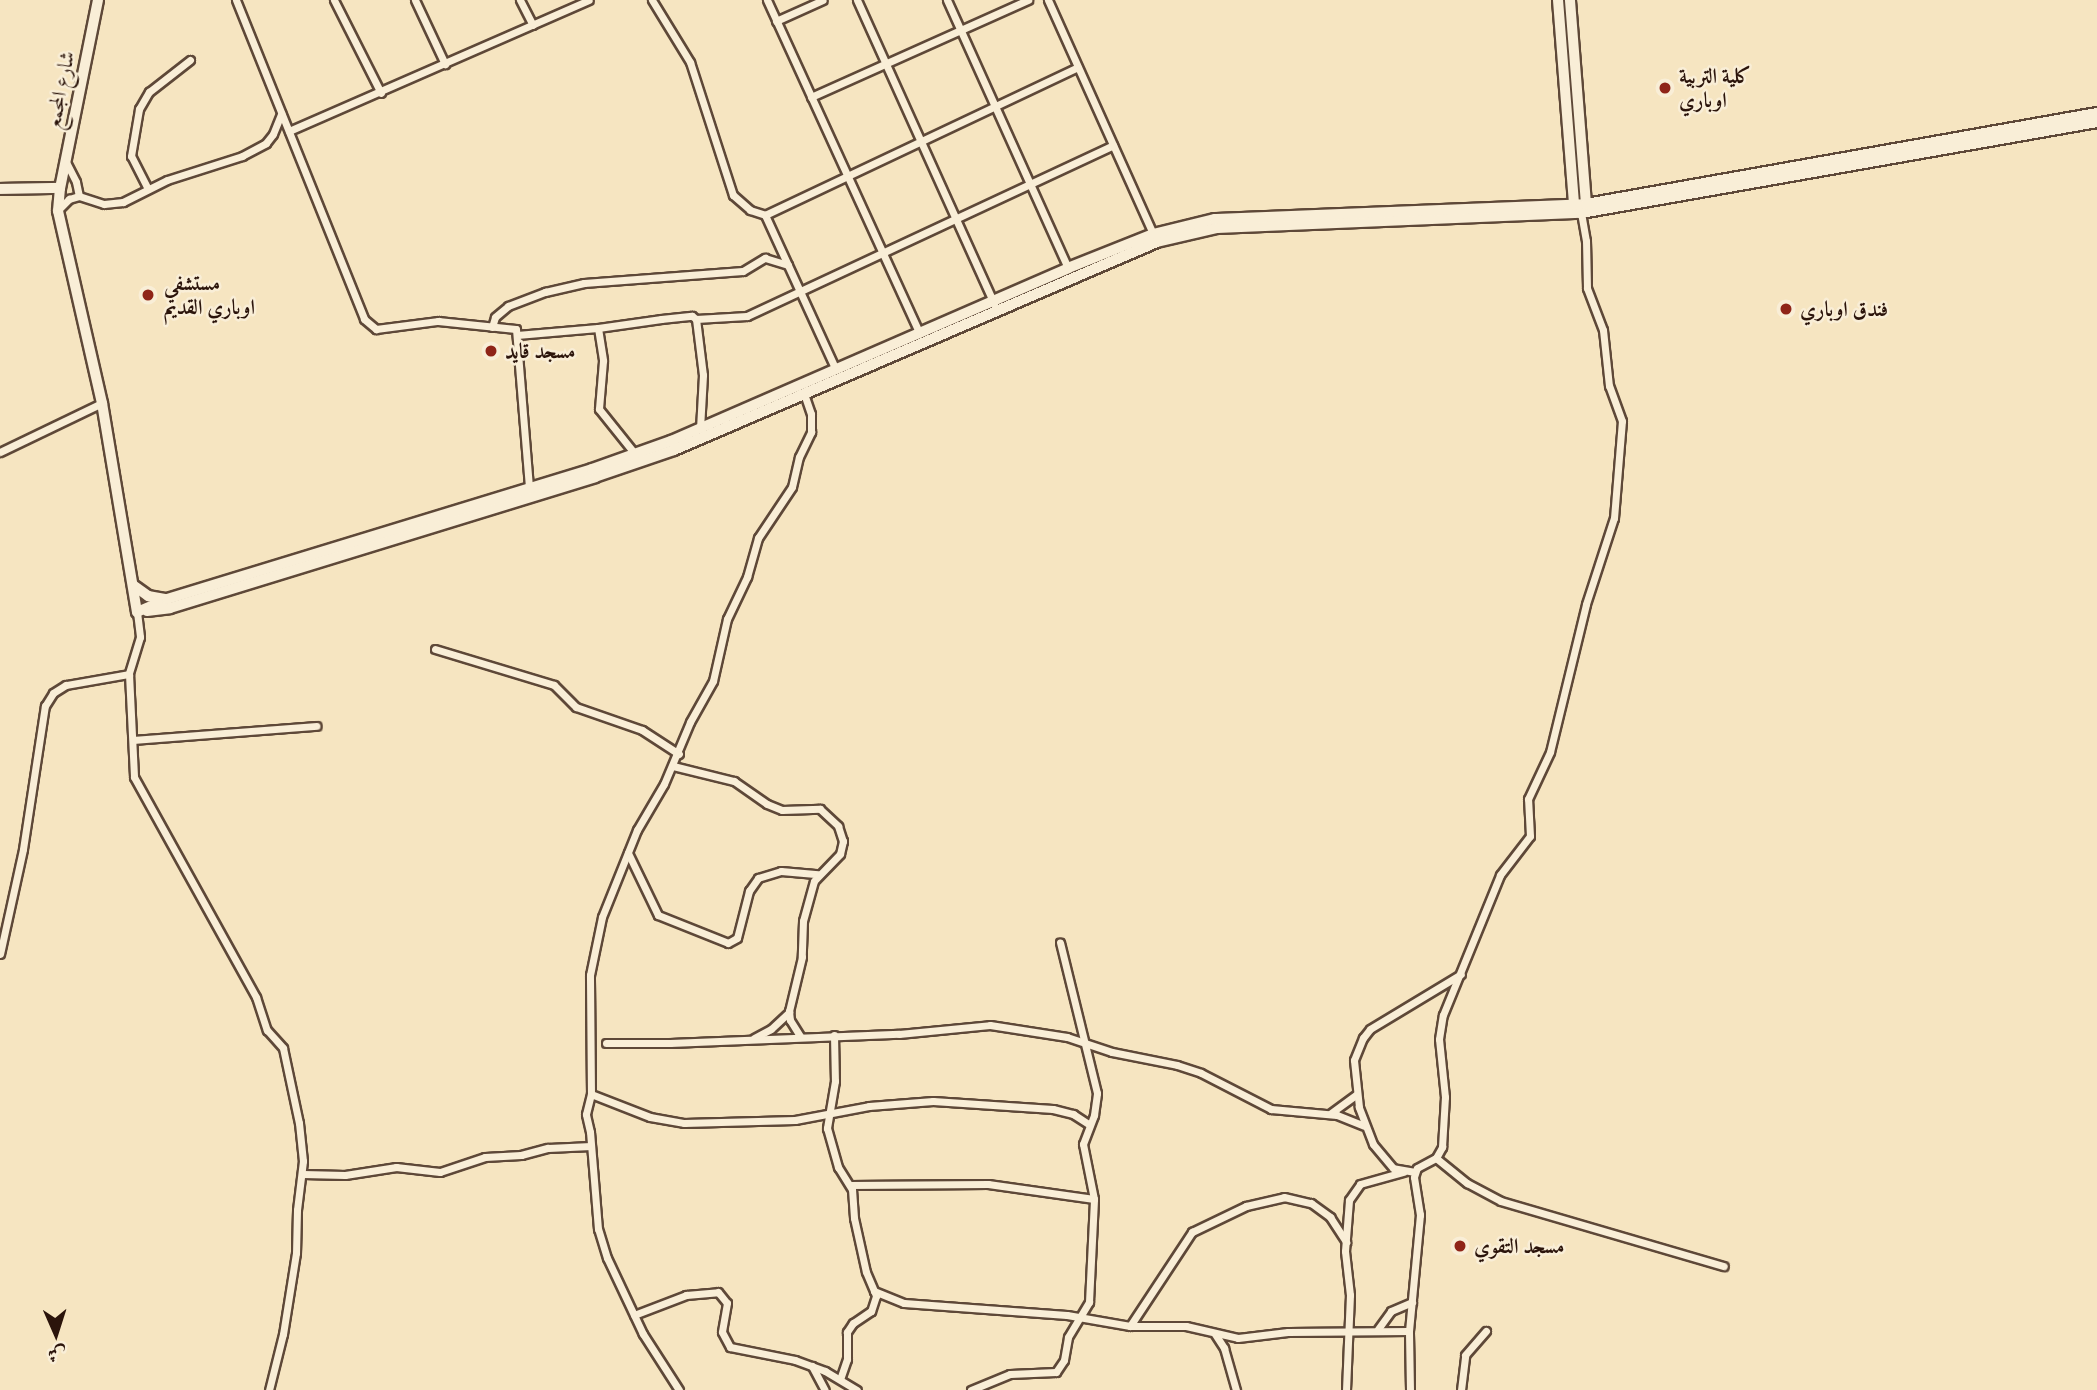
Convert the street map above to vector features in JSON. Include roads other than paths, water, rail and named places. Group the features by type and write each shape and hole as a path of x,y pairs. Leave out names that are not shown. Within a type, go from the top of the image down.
{"street":[{"name":"شارع المجمع","path":"98,0 60,188 58,211 102,403 137,612"},
{"path":"236,0 364,319 376,329 438,321 516,329 529,488"},
{"path":"334,0 381,93"},
{"path":"415,0 445,64"},
{"path":"520,0 533,25"},
{"path":"289,131 589,0"},
{"path":"652,0 690,62 733,195 750,210 765,215 1078,67"},
{"path":"767,0 920,334"},
{"path":"776,21 823,0"},
{"path":"857,0 995,307"},
{"path":"947,0 1068,268"},
{"path":"811,97 1028,0"},
{"path":"1048,0 1155,238"},
{"path":"1410,1390 1409,1331 1420,1215 1415,1172 1421,1165 1436,1158 1442,1147 1446,1097 1440,1027 1447,1003 1462,973 1500,875 1530,836 1528,799 1550,752 1586,604 1614,518 1622,421 1609,386 1603,330 1587,288 1586,241 1572,177 1558,0"},
{"path":"1570,0 1584,174 1580,207"},
{"path":"148,189 131,156 139,109 149,92 190,60"},
{"path":"58,211 64,202 79,196 94,202 113,204 131,199 148,189 257,149 273,134 281,113"},
{"path":"137,612 167,599 635,454 700,429 920,334 995,307 1068,268 1215,219 1580,207 1610,199 2097,113"},
{"path":"137,612 170,608 595,477 674,450 1155,238 1217,228 1580,207 2097,122"},
{"path":"517,335 692,316 696,319 747,316 799,289 1113,145"},
{"path":"66,162 79,196"},
{"path":"1584,174 1592,191 1610,199"},
{"path":"1547,206 1564,196 1572,177"},
{"path":"0,189 60,188"},
{"path":"765,215 836,370"},
{"path":"492,327 495,317 508,306 545,292 584,283 743,271 765,258 788,265"},
{"path":"696,319 703,375 700,429"},
{"path":"598,328 603,361 599,409 635,454"},
{"path":"679,1390 651,1349 607,1258 598,1229 586,1114 591,1094 589,995 593,956 605,907 637,830 673,766 690,722 713,681 727,619 747,577 758,538 788,496 808,440 811,414 804,394"},
{"path":"0,452 102,403"},
{"path":"133,585 148,596 167,599"},
{"path":"137,612 140,637 129,674 133,766 137,787 155,812 234,962 256,997 267,1030 286,1057 303,1149 296,1253 283,1334 269,1390"},
{"path":"435,649 554,685 576,706 642,730 679,754"},
{"path":"0,954 23,849 45,706 53,693 66,685 129,674"},
{"path":"133,740 316,726"},
{"path":"673,766 734,781 767,804 782,810 811,807 827,813 838,826 842,848 836,860 818,874 803,921 802,957 789,1011 790,1020 800,1036"},
{"path":"628,853 658,915 729,943 737,937 749,891 758,878 781,871 818,874"},
{"path":"971,1390 1010,1374 1056,1372 1064,1360 1068,1337 1090,1293 1094,1199 1084,1155 1097,1093 1060,942"},
{"path":"1404,1171 1384,1161 1364,1126 1357,1094 1354,1060 1363,1038 1380,1023 1462,973"},
{"path":"749,1039 771,1028 789,1011"},
{"path":"606,1043 899,1034 990,1025 1086,1042 1112,1052 1189,1068 1271,1109 1346,1117 1364,1126"},
{"path":"834,1035 835,1081 827,1115 834,1154 850,1185 854,1218 876,1302 871,1311 856,1320 847,1332 847,1359 840,1378"},
{"path":"591,1094 650,1117 684,1123 795,1120 890,1103 955,1101 1063,1111 1090,1125"},
{"path":"1327,1115 1344,1107 1357,1094"},
{"path":"303,1174 345,1175 396,1167 440,1172 485,1157 512,1156 548,1147 591,1146"},
{"path":"1436,1158 1467,1182 1501,1200 1724,1266"},
{"path":"1346,1390 1350,1295 1346,1242 1349,1200 1354,1188 1370,1180 1404,1171 1415,1172"},
{"path":"850,1185 988,1184 1094,1199"},
{"path":"1130,1326 1192,1233 1246,1206 1270,1198 1298,1199 1311,1203 1330,1217 1346,1242"},
{"path":"634,1315 686,1295 711,1290 718,1292 727,1303 722,1332 730,1347 737,1351 778,1356 812,1366 840,1378 858,1390"},
{"path":"874,1291 904,1303 1080,1317 1130,1326 1185,1326 1238,1338 1288,1332 1348,1333 1378,1329 1409,1331"},
{"path":"1378,1329 1391,1311 1412,1302"},
{"path":"1461,1390 1461,1368 1465,1356 1486,1331"},
{"path":"1214,1334 1224,1348 1236,1390"},
{"path":"812,1366 825,1390"}],"place":[{"name":"كلية التربية اوباري","path":"1665,88"},
{"name":"مستشفي اوباري القديم","path":"148,295"},
{"name":"فندق اوباري","path":"1786,309"},
{"name":"مسجد قايد","path":"491,351"},
{"name":"مسجد التقوي","path":"1460,1246"}]}
